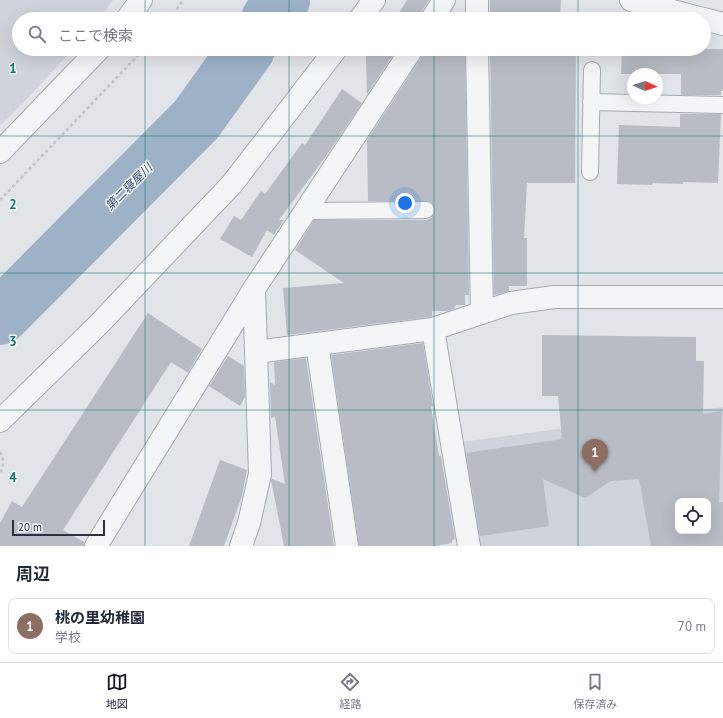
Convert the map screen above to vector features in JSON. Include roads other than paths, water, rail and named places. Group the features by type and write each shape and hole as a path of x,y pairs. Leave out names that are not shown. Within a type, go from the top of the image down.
{"street":[{"path":"132,12 141,0"},
{"path":"365,12 374,0"},
{"path":"436,12 444,0"},
{"path":"477,0 477,12"},
{"path":"631,0 676,12"},
{"path":"711,21 723,24"},
{"path":"0,152 92,56"},
{"path":"0,421 99,324 232,184 331,56"},
{"path":"96,546 254,289 407,56"},
{"path":"478,56 482,312"},
{"path":"241,546 249,523 260,474 254,289"},
{"path":"256,352 433,329 511,303 554,297 723,297"},
{"path":"433,329 469,546"},
{"path":"317,344 347,546"}],"lane":[{"path":"590,172 592,70"},
{"path":"591,102 723,105"},
{"path":"306,211 426,210"}],"waterway":[{"name":"第二寝屋川","path":"274,12 282,0"},
{"name":"第二寝屋川","path":"0,317 196,120 242,56"}],"place":[{"name":"桃の里幼稚園","path":"595,472"}]}
